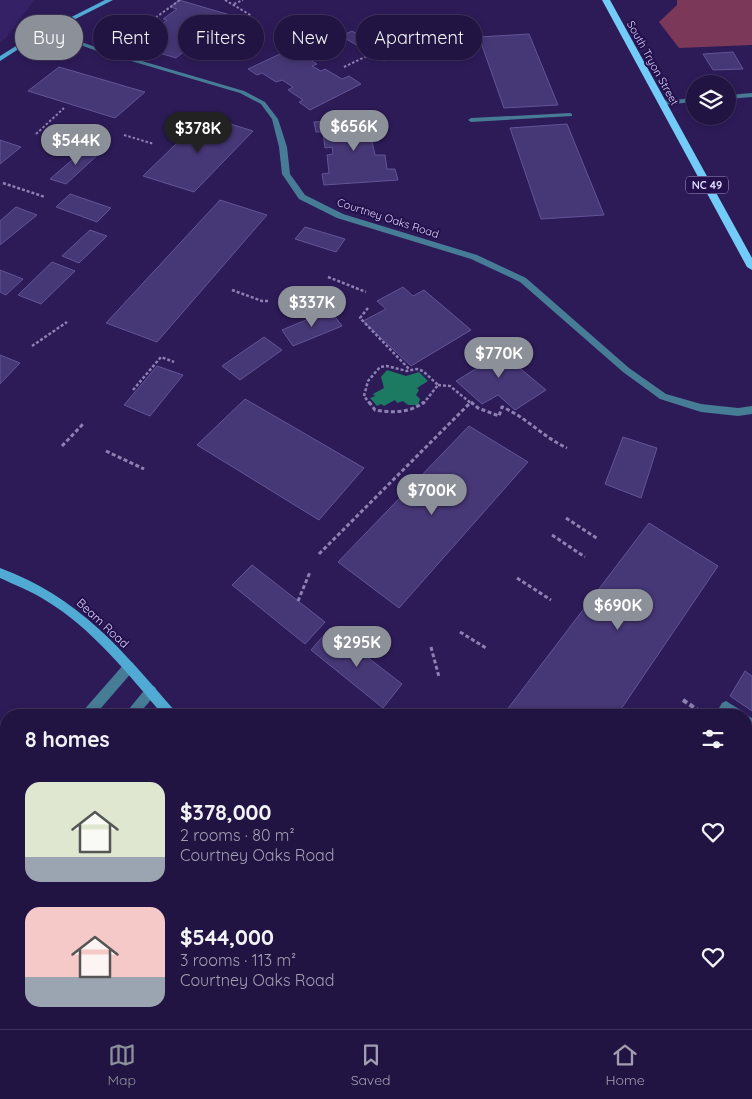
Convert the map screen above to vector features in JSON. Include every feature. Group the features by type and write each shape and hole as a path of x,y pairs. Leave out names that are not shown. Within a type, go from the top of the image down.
{"main road":[{"name":"South Tryon Street","path":"606,0 752,267"}],"street":[{"path":"80,15 110,0"},
{"name":"Courtney Oaks Road","path":"83,45 242,92 263,103 275,119 283,147 286,174 302,197 340,216 474,257 523,280 626,370 663,397 700,408 738,412 752,410"},
{"path":"0,59 15,50"},
{"path":"736,97 752,96"},
{"path":"661,102 686,101"},
{"path":"471,120 570,114"},
{"name":"Beam Road","path":"0,574 54,600 85,624 129,667 167,709"},
{"path":"92,709 129,667"},
{"path":"135,709 151,691"}],"path":[{"path":"160,15 180,0"},
{"path":"225,0 250,15"},
{"path":"233,5 243,0"},
{"path":"344,67 359,60"},
{"path":"36,134 64,108"},
{"path":"124,135 154,144"},
{"path":"2,183 45,197"},
{"path":"328,277 366,292"},
{"path":"232,290 270,302"},
{"path":"368,308 360,318 410,371"},
{"path":"32,346 67,322"},
{"path":"134,390 161,357 174,362"},
{"path":"438,385 427,401 418,409 375,410 367,402 364,391 374,372 380,368 387,366 410,371 417,369 423,371 438,385 450,386 478,408 498,416 502,407 515,412 549,440 567,448"},
{"path":"319,554 470,403"},
{"path":"62,446 84,423"},
{"path":"106,450 144,469"},
{"path":"566,518 598,539"},
{"path":"552,535 585,556"},
{"path":"298,601 310,572"},
{"path":"517,578 551,600"},
{"path":"460,632 486,648"},
{"path":"431,647 439,677"},
{"path":"683,700 696,709"}],"shaded area":[{"path":"0,0 34,0 23,15 15,15 15,26 6,38 0,42"},
{"path":"677,0 752,0 752,45 679,48 659,22 677,5"},
{"path":"387,370 406,376 419,372 428,381 417,388 419,390 416,395 420,399 418,405 408,405 403,401 397,403 395,400 384,406 381,404 377,406 370,398 375,396 373,394 384,388 381,377"}],"building":[{"path":"179,0 230,15 178,15 178,56 176,58 168,56 168,15 177,9 170,7"},
{"path":"352,31 356,33 356,45 346,39 346,34"},
{"path":"529,34 558,105 504,108 482,46 482,37"},
{"path":"733,52 743,69 713,70 703,54"},
{"path":"274,57 274,60 310,60 317,64 312,66 321,71 325,69 342,79 349,76 361,84 310,110 299,102 303,100 288,90 293,87 282,80 276,82 262,73 257,75 248,69"},
{"path":"59,67 145,92 115,118 28,91"},
{"path":"205,116 253,131 194,192 143,176"},
{"path":"384,117 386,125 377,126 379,141 372,141 375,155 385,155 387,169 395,169 398,180 324,185 322,174 329,173 327,155 333,154 332,147 325,148 323,132 316,132 314,122"},
{"path":"567,124 604,215 541,219 510,128"},
{"path":"0,140 21,147 0,164"},
{"path":"87,147 102,151 66,184 50,179"},
{"path":"70,194 111,208 97,222 56,207"},
{"path":"220,200 267,215 157,342 106,323"},
{"path":"16,207 37,215 0,245 0,221"},
{"path":"305,227 345,239 336,252 295,239"},
{"path":"90,230 107,236 79,263 62,256"},
{"path":"52,262 75,271 41,304 18,295"},
{"path":"0,270 23,279 6,295 0,292"},
{"path":"403,287 413,296 424,290 471,330 411,366 363,321 386,309 377,301"},
{"path":"330,310 342,326 293,346 282,330"},
{"path":"264,337 282,350 240,380 222,366"},
{"path":"480,342 500,360 512,353 522,361 516,365 546,390 515,410 498,395 482,404 456,381 482,365 466,351"},
{"path":"0,355 20,363 0,384"},
{"path":"157,366 183,375 150,416 124,405"},
{"path":"245,399 364,468 319,520 197,445"},
{"path":"469,426 528,462 399,608 338,562"},
{"path":"623,437 657,448 641,498 605,484"},
{"path":"649,523 718,566 621,709 508,709"},
{"path":"252,565 325,622 305,644 232,585"},
{"path":"330,628 402,684 383,708 311,650"},
{"path":"745,671 752,676 752,709 730,696"}]}
